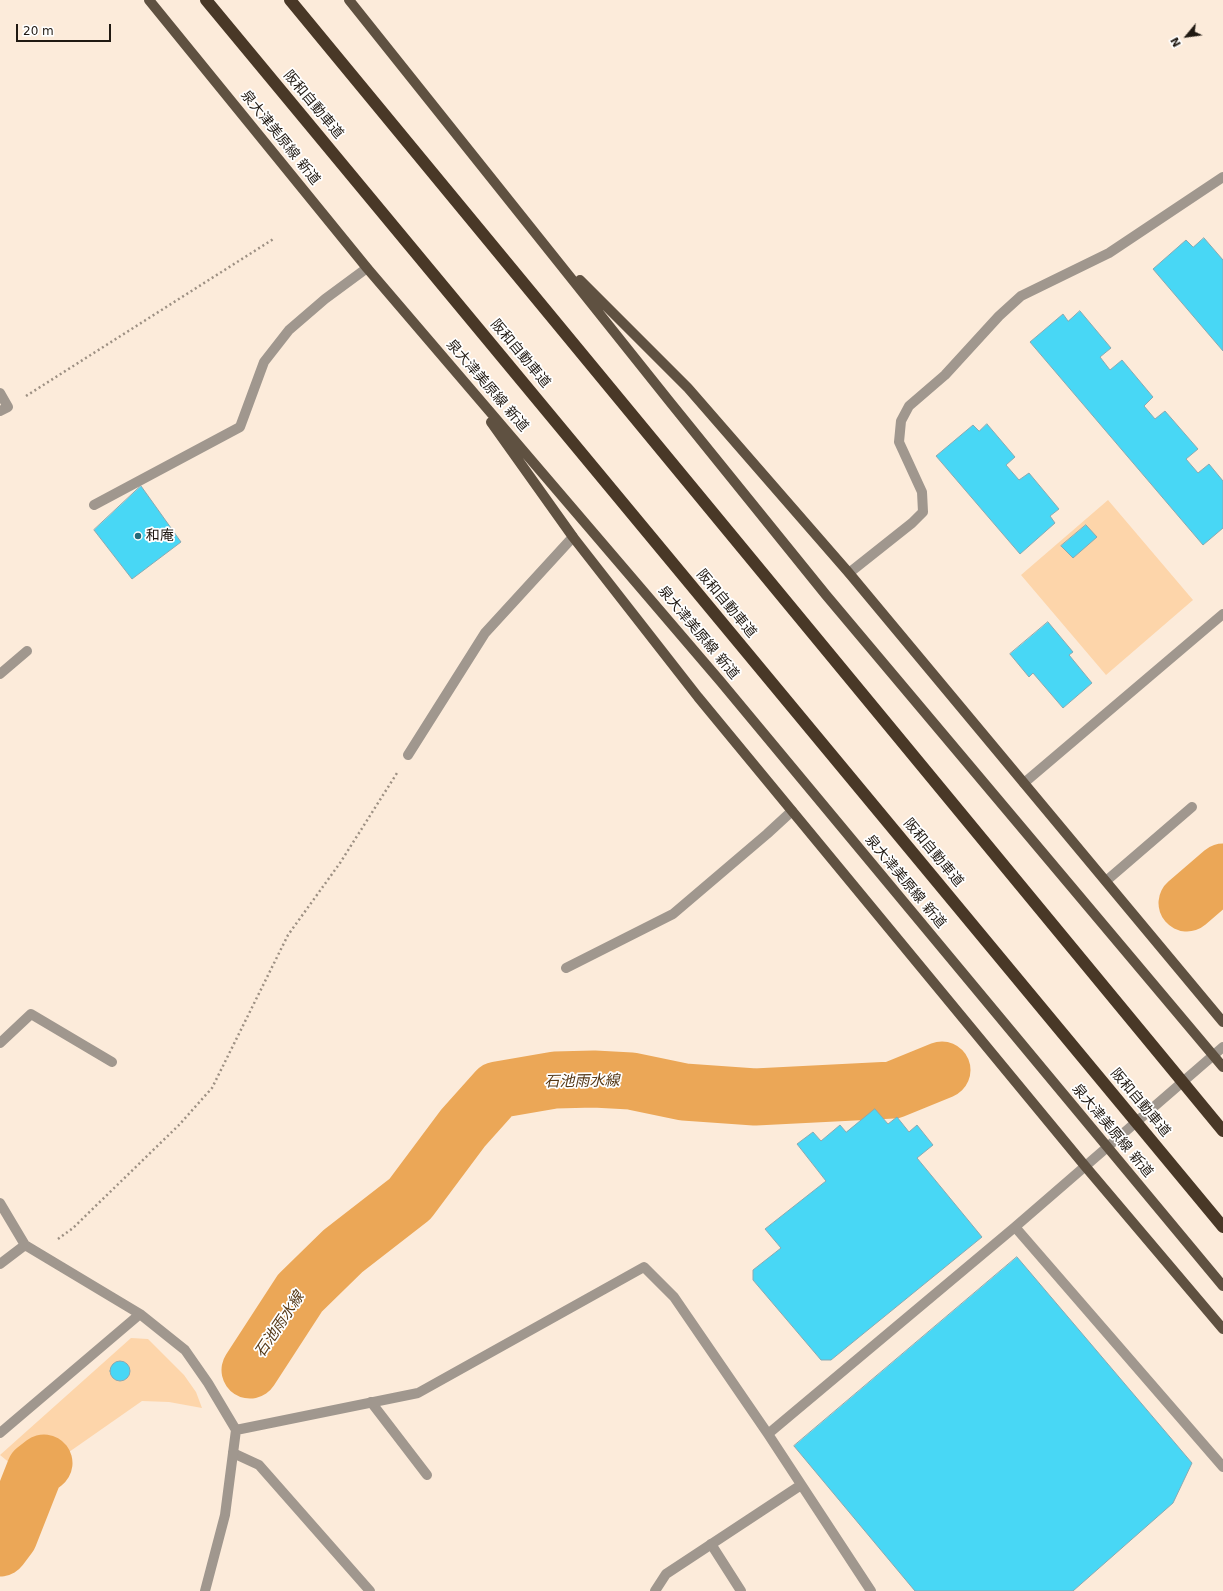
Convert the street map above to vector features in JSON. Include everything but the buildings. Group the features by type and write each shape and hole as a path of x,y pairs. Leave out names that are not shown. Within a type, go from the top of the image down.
{"highway":[{"name":"阪和自動車道","path":"206,0 1223,1227"},
{"path":"290,0 1223,1131"}],"main road":[{"name":"泉大津美原線 新道","path":"149,0 368,268 721,682 1223,1286"},
{"path":"349,0 826,595 1223,1067"},
{"path":"544,244 688,388 849,573 1223,1022"},
{"path":"453,368 573,537 698,697 1085,1166 1223,1329"}],"street":[{"path":"849,573 912,523 923,512 922,492 899,442 902,421 909,406 945,375 999,316 1021,296 1109,253 1223,177"},
{"path":"94,505 240,428 264,362 289,330 325,299 368,268"},
{"path":"0,393 4,409"},
{"path":"408,755 486,633 573,537"},
{"path":"1024,783 1223,614"},
{"path":"0,674 27,652"},
{"path":"1106,881 1192,807"},
{"path":"566,968 673,914 792,811"},
{"path":"0,1043 31,1014 112,1062"},
{"path":"768,1434 1015,1227 1223,1047"},
{"path":"0,1203 25,1245 140,1314 186,1350 236,1430 225,1515 205,1591"},
{"path":"1015,1227 1223,1467"},
{"path":"0,1264 25,1245"},
{"path":"236,1430 418,1392 644,1267 674,1297 768,1434 871,1591"},
{"path":"0,1433 140,1314"},
{"path":"371,1402 428,1475"},
{"path":"233,1453 259,1465 370,1591"},
{"path":"655,1591 666,1574 801,1486"},
{"path":"711,1544 741,1591"}],"path":[{"path":"4,409 275,238"},
{"path":"38,1253 73,1228 179,1124 212,1088 288,935 340,863 408,755"}],"shaded area":[{"path":"1108,500 1193,600 1106,675 1021,575"},
{"path":"131,1338 148,1339 184,1375 196,1392 202,1408 169,1402 142,1401 49,1466 39,1453 16,1468 0,1455"}],"waterway":[{"name":"石池雨水線","path":"1187,903 1223,872"},
{"name":"石池雨水線","path":"250,1370 300,1293 343,1251 410,1199 463,1128 497,1090 555,1080 594,1079 631,1081 684,1092 755,1097 893,1090 942,1070"},
{"name":"石池雨水線","path":"0,1548 9,1536 35,1470 44,1463"}],"place":[{"name":"和庵","path":"138,536"}]}
